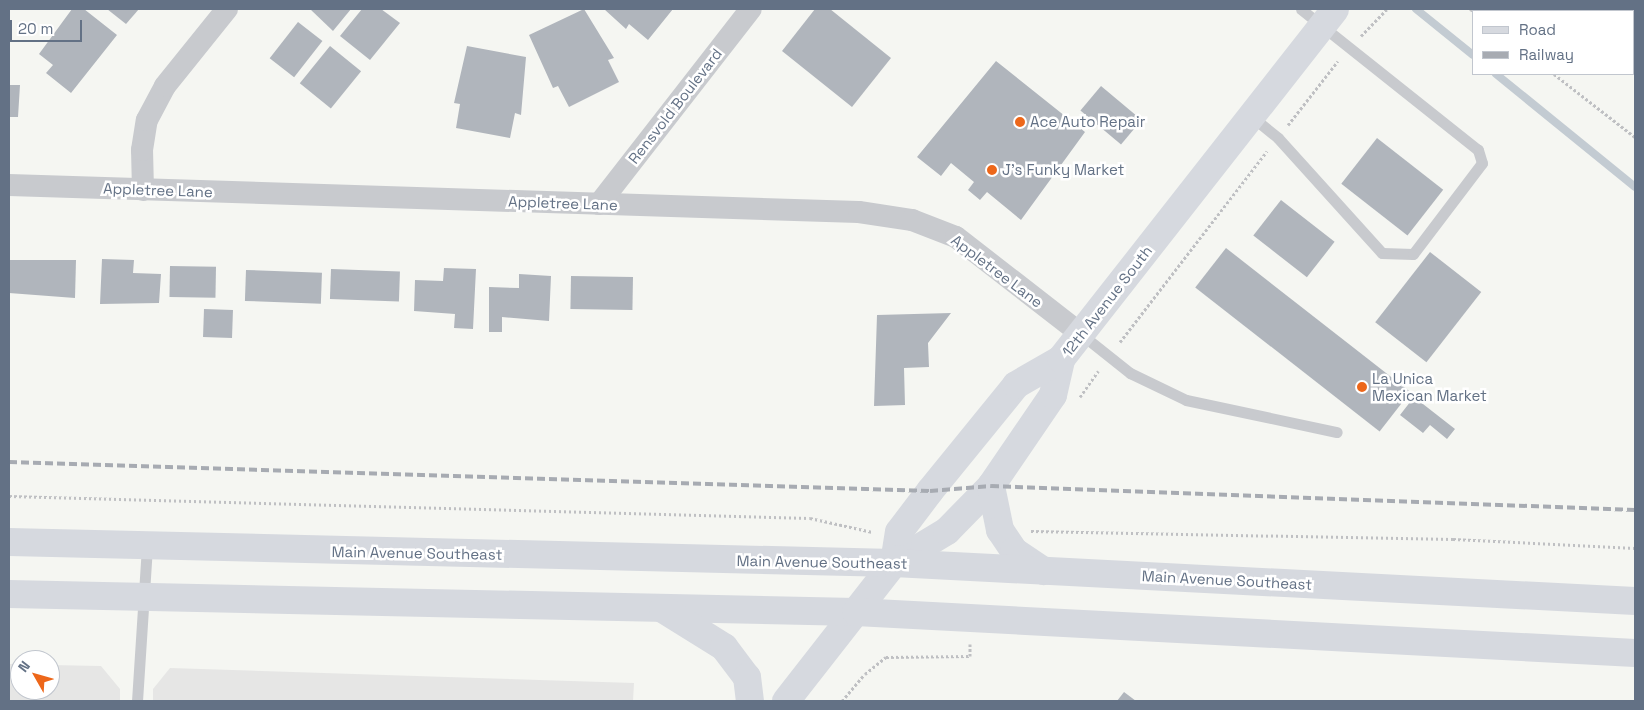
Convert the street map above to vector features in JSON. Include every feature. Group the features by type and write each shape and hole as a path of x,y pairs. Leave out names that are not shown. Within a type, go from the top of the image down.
{"main road":[{"name":"12th Avenue South","path":"786,701 894,563 900,532 1016,384 1061,359 1329,17"},
{"path":"894,563 947,531 991,486 1053,395 1061,359"},
{"path":"991,486 1000,530 1014,551 1044,571"},
{"name":"Main Avenue Southeast","path":"9,542 894,563 1635,602"},
{"path":"9,594 856,612 1635,652"},
{"path":"663,608 724,647 748,677 750,701"}],"street":[{"path":"143,190 142,150 147,120 165,86 227,9"},
{"name":"Rensvold Boulevard","path":"599,204 751,9"},
{"name":"Appletree Lane","path":"9,186 859,212 912,220 956,237 1081,334"}],"lane":[{"path":"1251,116 1278,138 1382,253 1413,254 1482,163 1478,150 1350,47 1329,17 1301,9"},
{"path":"1081,334 1130,374 1186,400 1337,432"},
{"path":"138,701 147,546"}],"path":[{"path":"1074,406 1109,357 1278,138 1350,47 1387,9"},
{"path":"1555,75 1635,137"},
{"path":"9,496 810,518 866,532"},
{"path":"1024,531 1453,539 1635,548"},
{"path":"842,701 864,674 886,657 970,656"}],"shaded area":[{"path":"9,664 10,700 60,700 60,665 101,666 120,689 120,701 9,701"},
{"path":"170,668 634,683 633,701 153,701 153,689"}],"building":[{"path":"72,9 84,9 117,35 71,93 46,73 53,65 39,54"},
{"path":"107,9 139,9 126,24"},
{"path":"310,9 351,9 333,31"},
{"path":"362,9 381,9 400,23 370,60 340,36"},
{"path":"584,9 614,58 608,60 619,82 569,107 558,86 553,88 529,35"},
{"path":"604,9 673,9 648,40 629,24 626,29"},
{"path":"815,9 830,9 891,58 852,107 782,51"},
{"path":"298,22 322,41 294,77 270,58"},
{"path":"330,46 361,71 331,108 300,83"},
{"path":"467,46 526,57 521,115 515,113 510,138 456,128 460,104 454,103"},
{"path":"996,61 1085,132 1021,220 987,192 980,200 968,190 974,182 951,163 941,176 917,157"},
{"path":"9,85 20,85 18,117 9,117"},
{"path":"1101,86 1142,120 1121,145 1080,111"},
{"path":"1377,138 1443,190 1407,235 1341,184"},
{"path":"1281,200 1335,242 1307,277 1253,235"},
{"path":"1226,248 1410,392 1380,431 1195,287"},
{"path":"1430,252 1481,292 1426,362 1375,322"},
{"path":"102,259 134,260 133,273 161,274 159,303 100,304"},
{"path":"9,260 76,260 75,298 9,293"},
{"path":"170,266 216,267 215,298 169,297"},
{"path":"444,268 476,269 473,329 454,328 455,314 414,311 415,280 443,281"},
{"path":"331,269 400,271 399,301 330,299"},
{"path":"246,270 322,273 321,304 245,301"},
{"path":"519,274 551,276 549,321 502,317 502,332 489,332 489,287 519,288"},
{"path":"571,276 633,277 632,310 570,309"},
{"path":"204,309 233,310 232,338 203,337"},
{"path":"951,313 928,343 929,367 904,368 905,405 874,406 877,315"},
{"path":"1414,397 1455,429 1447,439 1430,425 1423,433 1400,415"},
{"path":"1124,692 1136,701 1117,701"}],"waterway":[{"path":"1416,9 1472,54"},
{"path":"1497,75 1635,187"}],"railway":[{"path":"9,462 930,491 991,486 1635,510"}],"place":[{"name":"Ace Auto Repair","path":"1020,122"},
{"name":"J's Funky Market","path":"992,170"},
{"name":"La Unica Mexican Market","path":"1362,387"}]}
